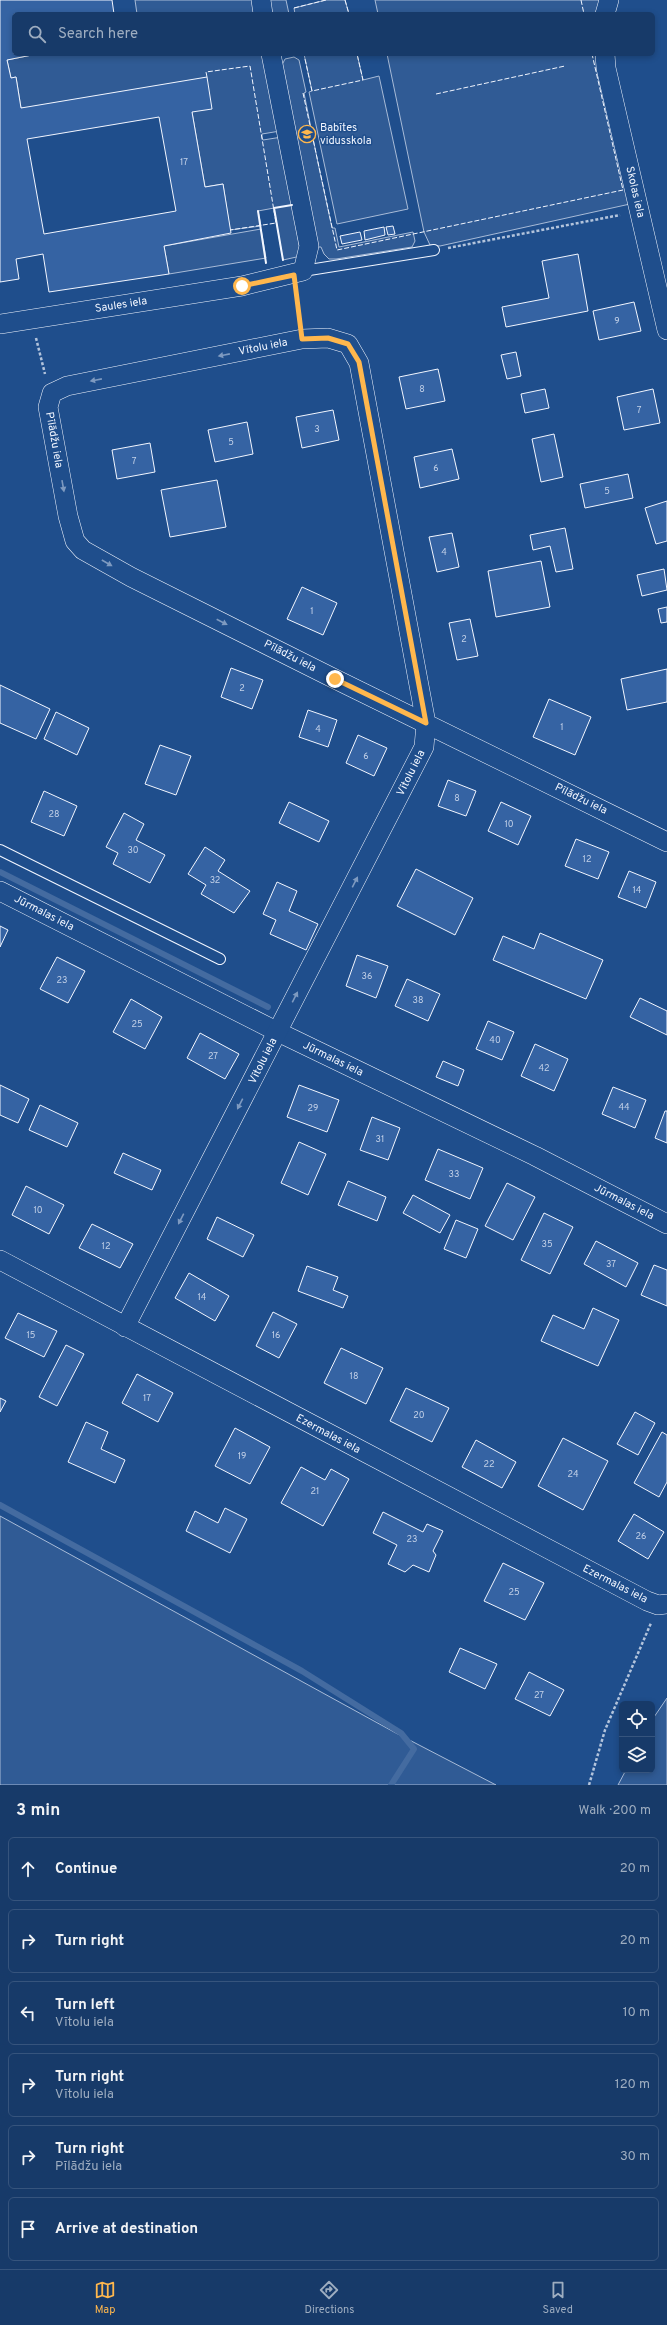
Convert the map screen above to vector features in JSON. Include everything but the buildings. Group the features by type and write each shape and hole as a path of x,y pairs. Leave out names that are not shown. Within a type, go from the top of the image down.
{"street":[{"path":"261,0 263,12"},
{"path":"606,12 609,0"},
{"path":"271,56 309,246 298,273"},
{"name":"Skolas iela","path":"605,56 606,68 667,330"},
{"name":"Saules iela","path":"0,324 242,286 298,273"},
{"name":"Vītolu iela","path":"52,393 67,386 302,339 328,338 348,344 359,362 426,723 424,747 125,1327"},
{"name":"Pīlādžu iela","path":"52,393 48,407 68,516 75,541 83,550 138,580 667,842"},
{"name":"Jūrmalas iela","path":"0,891 278,1032 535,1156 667,1224"},
{"name":"Ezermalas iela","path":"0,1260 125,1327 663,1605"}],"lane":[{"path":"298,273 434,250"},
{"path":"0,850 220,959"}],"path":[{"path":"434,250 639,211"},
{"path":"298,273 302,339"},
{"path":"32,319 46,381 52,393"},
{"path":"589,1785 605,1730 663,1605"}],"shaded area":[{"path":"135,0 254,0 257,12 137,12"},
{"path":"269,0 286,0 289,12 272,12"},
{"path":"326,0 345,0 348,12 295,12 294,8"},
{"path":"375,0 603,0 600,12 378,12"},
{"path":"27,56 265,56 280,131 262,134 262,137 263,140 282,137 301,256 283,260 274,208 258,211 261,226 230,230 223,184 205,187 192,112 21,108 16,77 11,78 7,60"},
{"path":"304,56 357,56 363,80 379,76 408,209 337,224 309,92 312,91"},
{"path":"387,56 597,56 630,204 440,246 430,245 424,232"},
{"path":"294,57 299,60 318,163 332,228 335,228 339,247 413,232 415,241 412,247 329,259 324,254 321,247 317,247 282,65 285,59"},
{"path":"261,229 266,258 169,274 164,246"},
{"path":"0,1516 394,1732 496,1785 0,1785"},
{"path":"667,1698 667,1785 618,1785 624,1773 655,1773 655,1716"}],"waterway":[{"path":"0,872 268,1007"},
{"path":"0,1505 302,1671 401,1733 414,1749 391,1785"}],"fence":[{"path":"294,8 326,0"},
{"path":"345,0 348,12"},
{"path":"581,0 584,12"},
{"path":"305,59 312,91 363,80 357,56"},
{"path":"303,93 337,250 623,190 592,56"},
{"path":"207,77 206,72 250,66 276,223 230,230"},
{"path":"436,94 565,66"}],"wall":[{"path":"283,260 274,208 292,205"},
{"path":"258,211 266,263"}],"place":[{"name":"Babītes vidusskola","path":"307,134"}],"route":[{"path":"242,286 294,275 302,339 328,338 348,344 359,362 423,700 426,723 335,679"}]}
